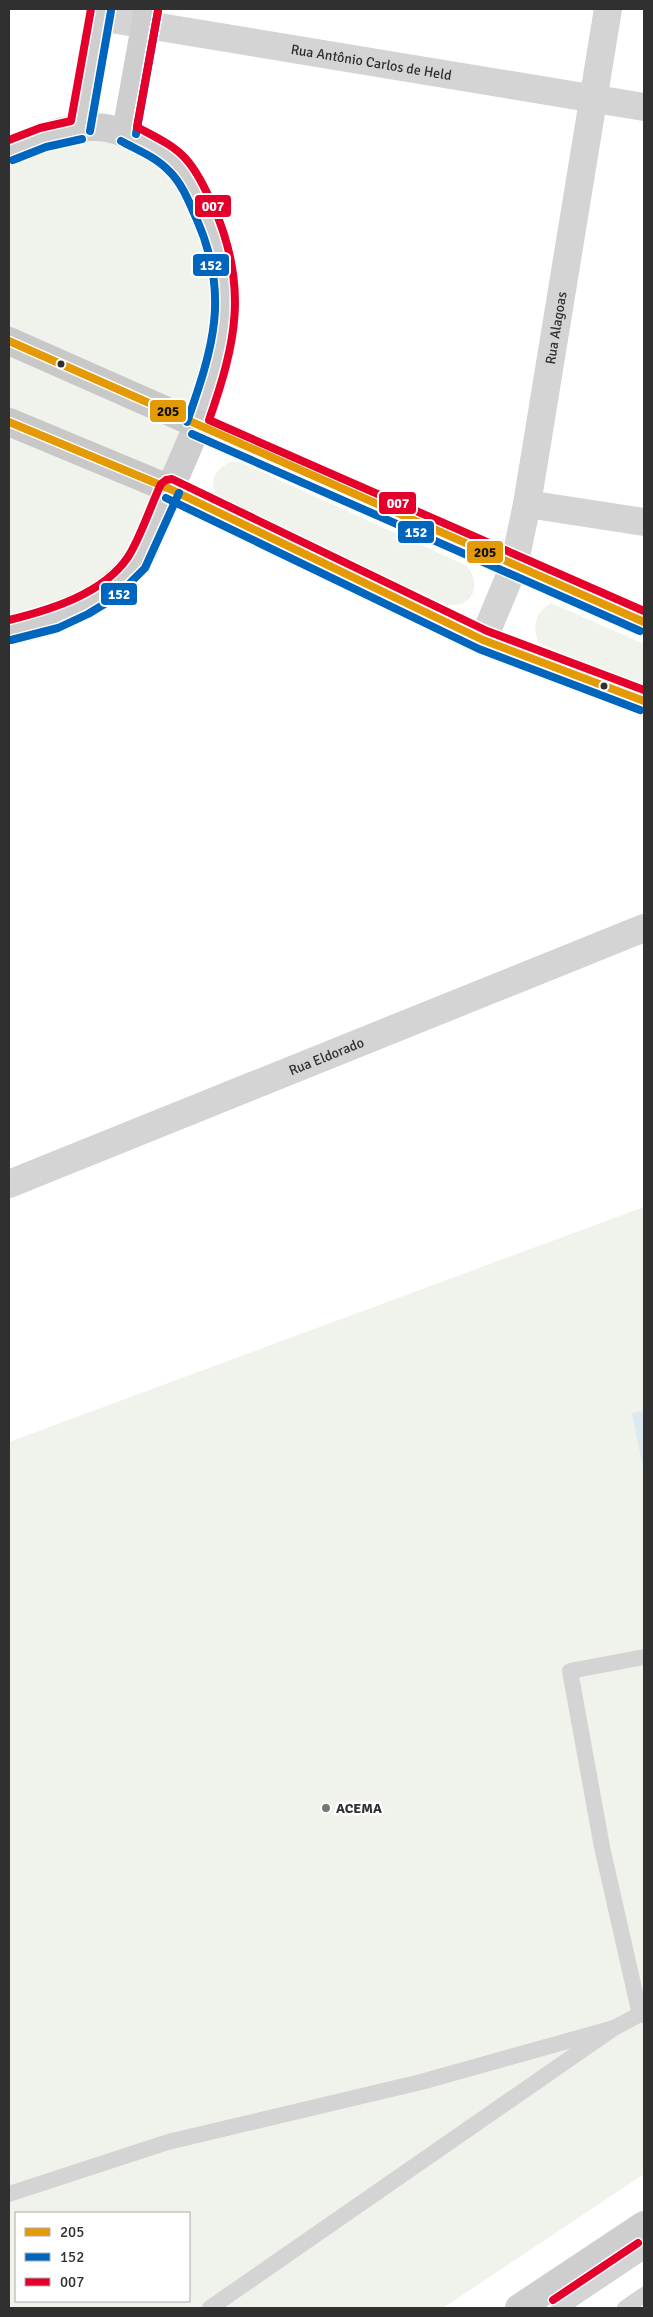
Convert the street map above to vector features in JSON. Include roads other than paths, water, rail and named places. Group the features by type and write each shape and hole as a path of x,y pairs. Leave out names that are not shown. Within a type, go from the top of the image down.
{"main road":[{"path":"80,129 100,13"},
{"path":"126,132 146,16"},
{"path":"9,151 40,139 92,126 126,132 154,147 178,165 195,192 212,226 221,254 226,290 225,327 216,371 170,489 136,563 110,589 84,605 55,618 9,630"},
{"path":"9,341 644,622"},
{"path":"9,422 170,489 483,640 644,701"},
{"path":"519,2308 644,2225"}],"street":[{"name":"Rua Alagoas","path":"483,640 514,566 527,504 608,9"},
{"name":"Rua Antônio Carlos de Held","path":"100,13 146,16 593,100 644,107"},
{"path":"527,504 644,522"},
{"name":"Rua Eldorado","path":"9,1184 644,928"}],"lane":[{"path":"210,2308 614,2028 642,2013 602,1847 570,1671 644,1657"},
{"path":"9,2194 168,2142 421,2082 614,2028"},
{"path":"559,2308 644,2251"},
{"path":"625,2308 644,2295"}],"place":[{"name":"ACEMA","path":"326,1808"}]}
